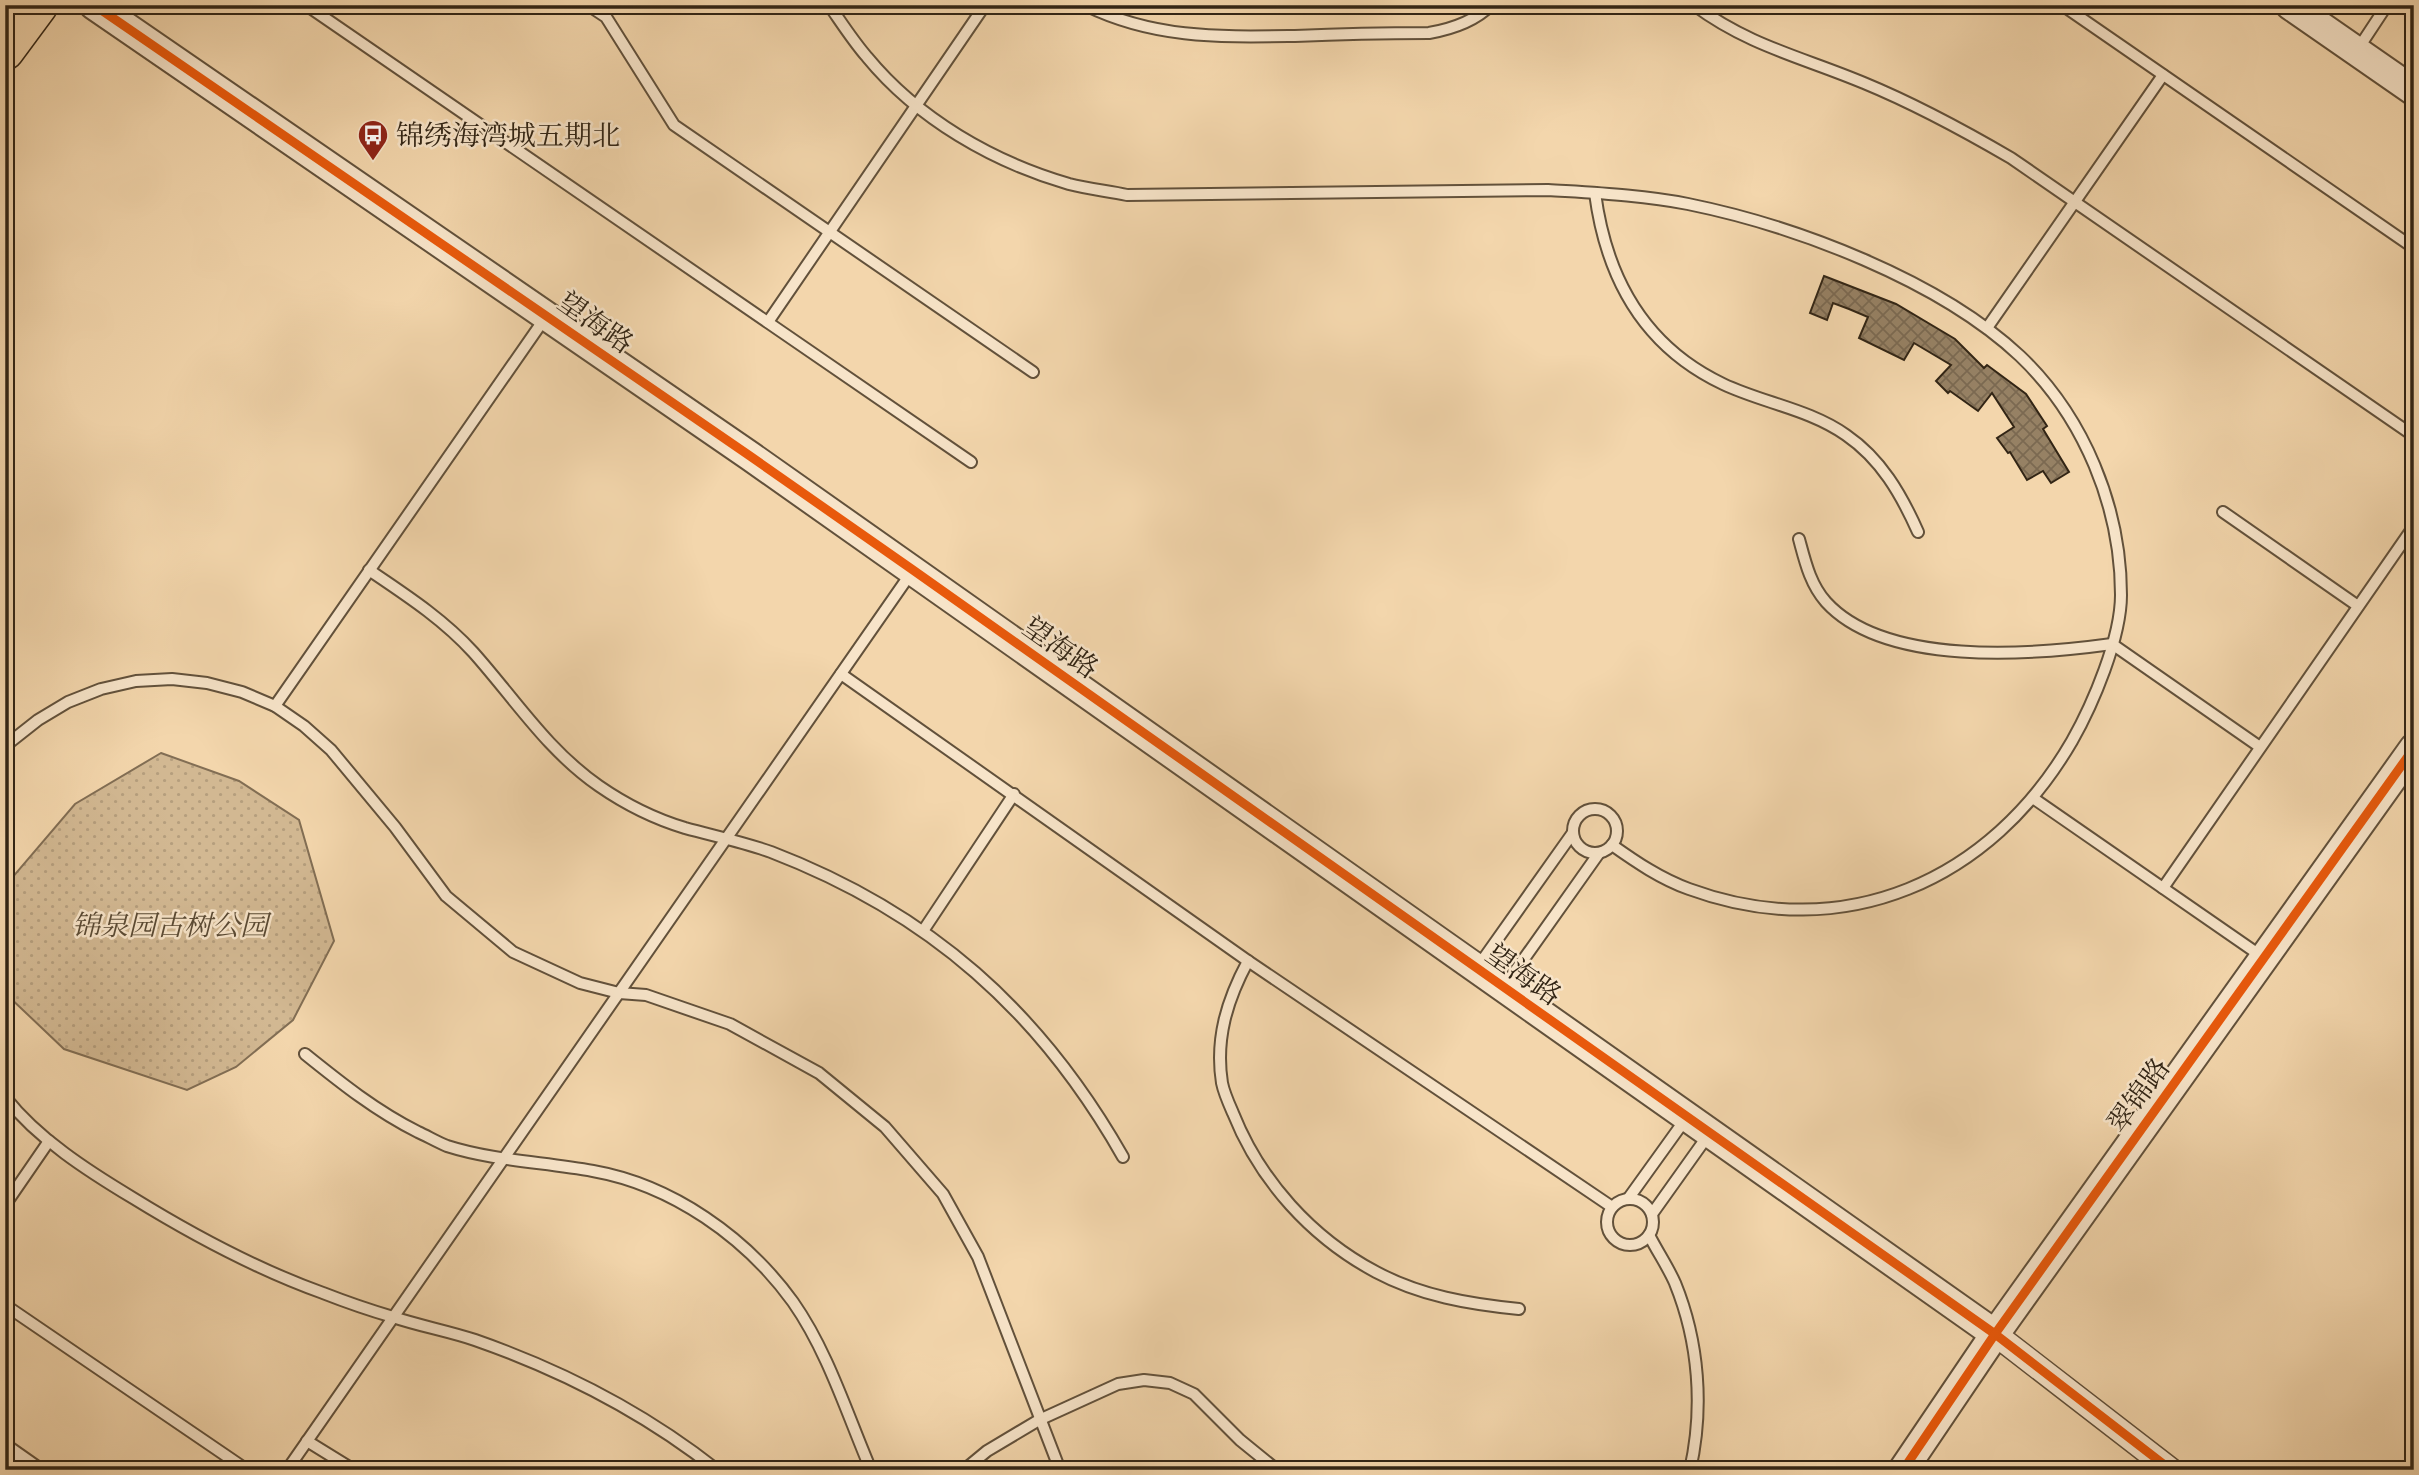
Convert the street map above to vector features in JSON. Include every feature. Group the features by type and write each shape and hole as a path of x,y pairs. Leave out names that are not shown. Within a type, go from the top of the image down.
{"highway":[{"path":"5,51 39,5"}],"street":[{"name":"望海路","path":"94,5 913,570 1995,1334"},
{"path":"2290,5 2414,91"},
{"name":"翠锦路","path":"1903,1470 1995,1334 2414,748"},
{"path":"1995,1334 2171,1470"}],"lane":[{"path":"306,5 971,462"},
{"path":"588,5 606,18 674,125 1033,372"},
{"path":"829,5 868,58 916,106 963,139 1015,166 1070,184 1127,195 1548,190 1686,204 1754,220 1820,242 1884,269 1987,328 2021,357 2051,391 2076,428 2096,468 2110,510 2119,554 2121,599 2112,645 2081,725 2059,763 2033,799 1995,838 1951,870 1901,893 1848,906 1793,910 1739,904 1686,888 1637,863 1612,845"},
{"path":"768,322 985,5"},
{"path":"1085,5 1103,14 1152,29 1202,37 1429,33 1469,21 1492,5"},
{"path":"1694,5 1714,20 1760,45 1862,82 1938,117 2011,158 2414,436"},
{"path":"2062,5 2414,248"},
{"path":"2356,51 2387,5"},
{"path":"1987,328 2163,75"},
{"path":"1595,193 1609,260 1624,291 1643,320 1666,345 1693,367 1723,384 1811,415 1847,435 1877,462 1902,495 1919,532"},
{"path":"275,706 547,316"},
{"path":"2223,512 2358,606"},
{"path":"2163,888 2414,526"},
{"path":"1799,538 1807,571 1825,601 1850,624 1881,638 1926,647 1973,652 2020,654 2112,645 2260,747"},
{"path":"369,570 436,616 487,668 532,725 564,758 600,786 639,810 671,823 726,838 809,867 858,891 923,931 991,985 1044,1040 1078,1083 1124,1157"},
{"path":"287,1470 913,570"},
{"path":"841,674 1248,961 1612,1207"},
{"path":"5,746 38,720 68,702 102,688 136,681 172,679 207,682 242,692 275,706 304,726 331,750 395,827 446,896 513,952 580,983 619,993 646,995 730,1024 819,1073 886,1127 943,1194 978,1257 1060,1470"},
{"path":"923,931 1014,794"},
{"path":"2033,799 2264,958"},
{"path":"1504,987 1599,853 1612,845 1615,839 1616,825 1613,818 1601,810 1586,810 1580,814 1573,827 1574,841 1585,851 1599,853"},
{"path":"1477,968 1573,834"},
{"path":"1248,961 1226,1009 1221,1034 1222,1087 1236,1121 1266,1175 1297,1213 1335,1246 1376,1272 1422,1292 1470,1304 1519,1309"},
{"path":"305,1054 348,1090 396,1120 446,1146 504,1158 595,1171 642,1185 686,1205 726,1232 762,1265 799,1312 818,1343 871,1470"},
{"path":"5,1097 49,1141 113,1186 179,1226 225,1250 320,1292 393,1318 473,1340 551,1370 625,1408 717,1470"},
{"path":"1628,1199 1687,1117"},
{"path":"1652,1214 1710,1133"},
{"path":"5,1205 49,1141"},
{"path":"1628,1199 1638,1200 1646,1206 1652,1214 1653,1225 1649,1235 1640,1243 1628,1245 1616,1241 1609,1231 1607,1219 1612,1207 1628,1199"},
{"path":"1649,1235 1674,1282 1691,1333 1699,1386 1697,1439 1690,1470"},
{"path":"5,1305 247,1470"},
{"path":"964,1470 987,1451 1039,1420 1118,1384 1144,1380 1170,1383 1194,1394 1240,1440 1277,1470"},
{"path":"307,1441 355,1470"},
{"path":"5,1444 42,1470"},
{"path":"5,1451 28,1470"}],"green space":[{"name":"锦泉园古树公园","path":"161,753 239,781 299,820 334,941 293,1020 236,1067 187,1090 64,1049 5,993 5,886 75,804"}],"building":[{"path":"1824,276 1896,304 1955,339 1984,368 1987,365 2026,394 2047,426 2043,429 2069,472 2051,483 2043,471 2027,480 2010,452 2008,453 1997,438 2014,427 1992,393 1978,411 1950,391 1948,393 1936,381 1951,365 1914,343 1904,360 1859,338 1868,317 1833,303 1827,320 1810,313"}],"cycle path":[{"path":"94,5 913,570 1995,1334 2171,1470"},
{"path":"1903,1470 1995,1334 2414,748"}],"place":[{"name":"锦绣海湾城五期北","path":"373,162"}]}
